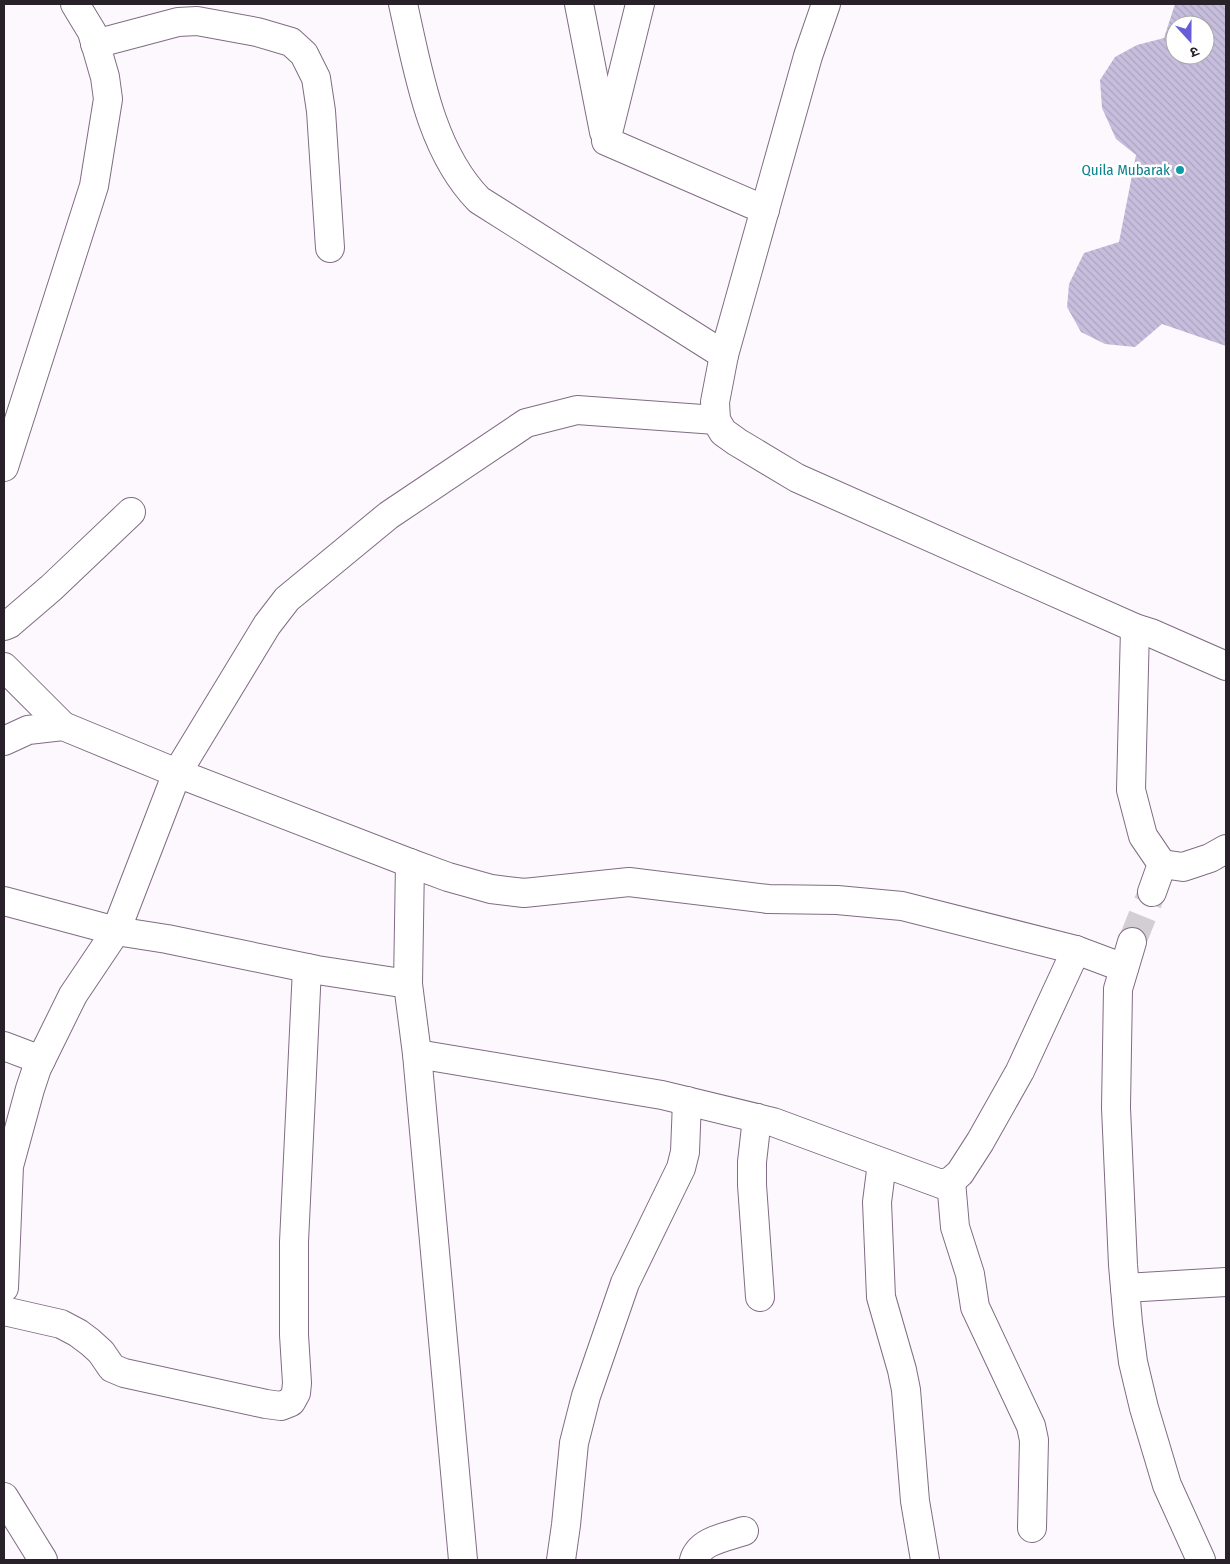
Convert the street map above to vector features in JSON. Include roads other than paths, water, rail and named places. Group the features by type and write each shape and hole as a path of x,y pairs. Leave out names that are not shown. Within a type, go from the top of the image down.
{"street":[{"path":"5,460 46,340 94,186 108,99 105,77 92,32 75,4"},
{"path":"403,4 425,99 450,161 466,187 479,200 724,354"},
{"path":"579,4 606,141"},
{"path":"606,141 640,4"},
{"path":"826,4 808,56 724,354 715,402 716,420 723,432 797,478 1135,628 1151,633 1226,666"},
{"path":"95,44 178,22 197,21 257,32 291,42 304,54 316,78 321,111 330,248"},
{"path":"606,141 765,210"},
{"path":"4,1288 9,1166 30,1089 41,1060 73,995 116,931 177,773 267,624 287,599 389,515 526,423 578,410 716,420"},
{"path":"4,626 9,624 51,588 131,512"},
{"path":"1135,628 1131,790 1143,836 1162,864 1183,867 1210,858 1226,849"},
{"path":"4,667 63,726 177,773 410,863 448,877 491,889 524,893 629,882 768,899 837,900 902,906 1076,950 1124,968"},
{"path":"4,741 28,730 63,726"},
{"path":"410,863 408,984 417,1054 463,1560"},
{"path":"1152,892 1162,864"},
{"path":"4,900 116,931 167,939 307,968 408,984"},
{"path":"1132,942 1118,989 1116,1108 1125,1288 1133,1362 1144,1408 1167,1485 1201,1560"},
{"path":"417,1054 601,1084 687,1101 757,1118 773,1122 941,1184 951,1181 960,1173 980,1142 1020,1071 1076,950"},
{"path":"4,1310 62,1324 78,1332 101,1352 112,1368 124,1373 266,1404 281,1406 291,1402 296,1393 297,1383 294,1335 294,1242 307,968"},
{"path":"4,1046 41,1060"},
{"path":"561,1560 574,1443 586,1396 625,1283 681,1168 685,1152 687,1101"},
{"path":"757,1118 752,1162 752,1185 760,1297"},
{"path":"882,1163 876,1202 881,1297 906,1390 915,1501 925,1560"},
{"path":"951,1181 955,1227 970,1274 975,1306 1031,1426 1034,1440 1032,1528"},
{"path":"1125,1288 1226,1282"},
{"path":"4,1497 43,1560"},
{"path":"694,1560 696,1554 705,1545 744,1531"}],"tunnel":[{"path":"1132,942 1152,892"}],"place":[{"name":"Quila Mubarak","path":"1180,170"}]}
